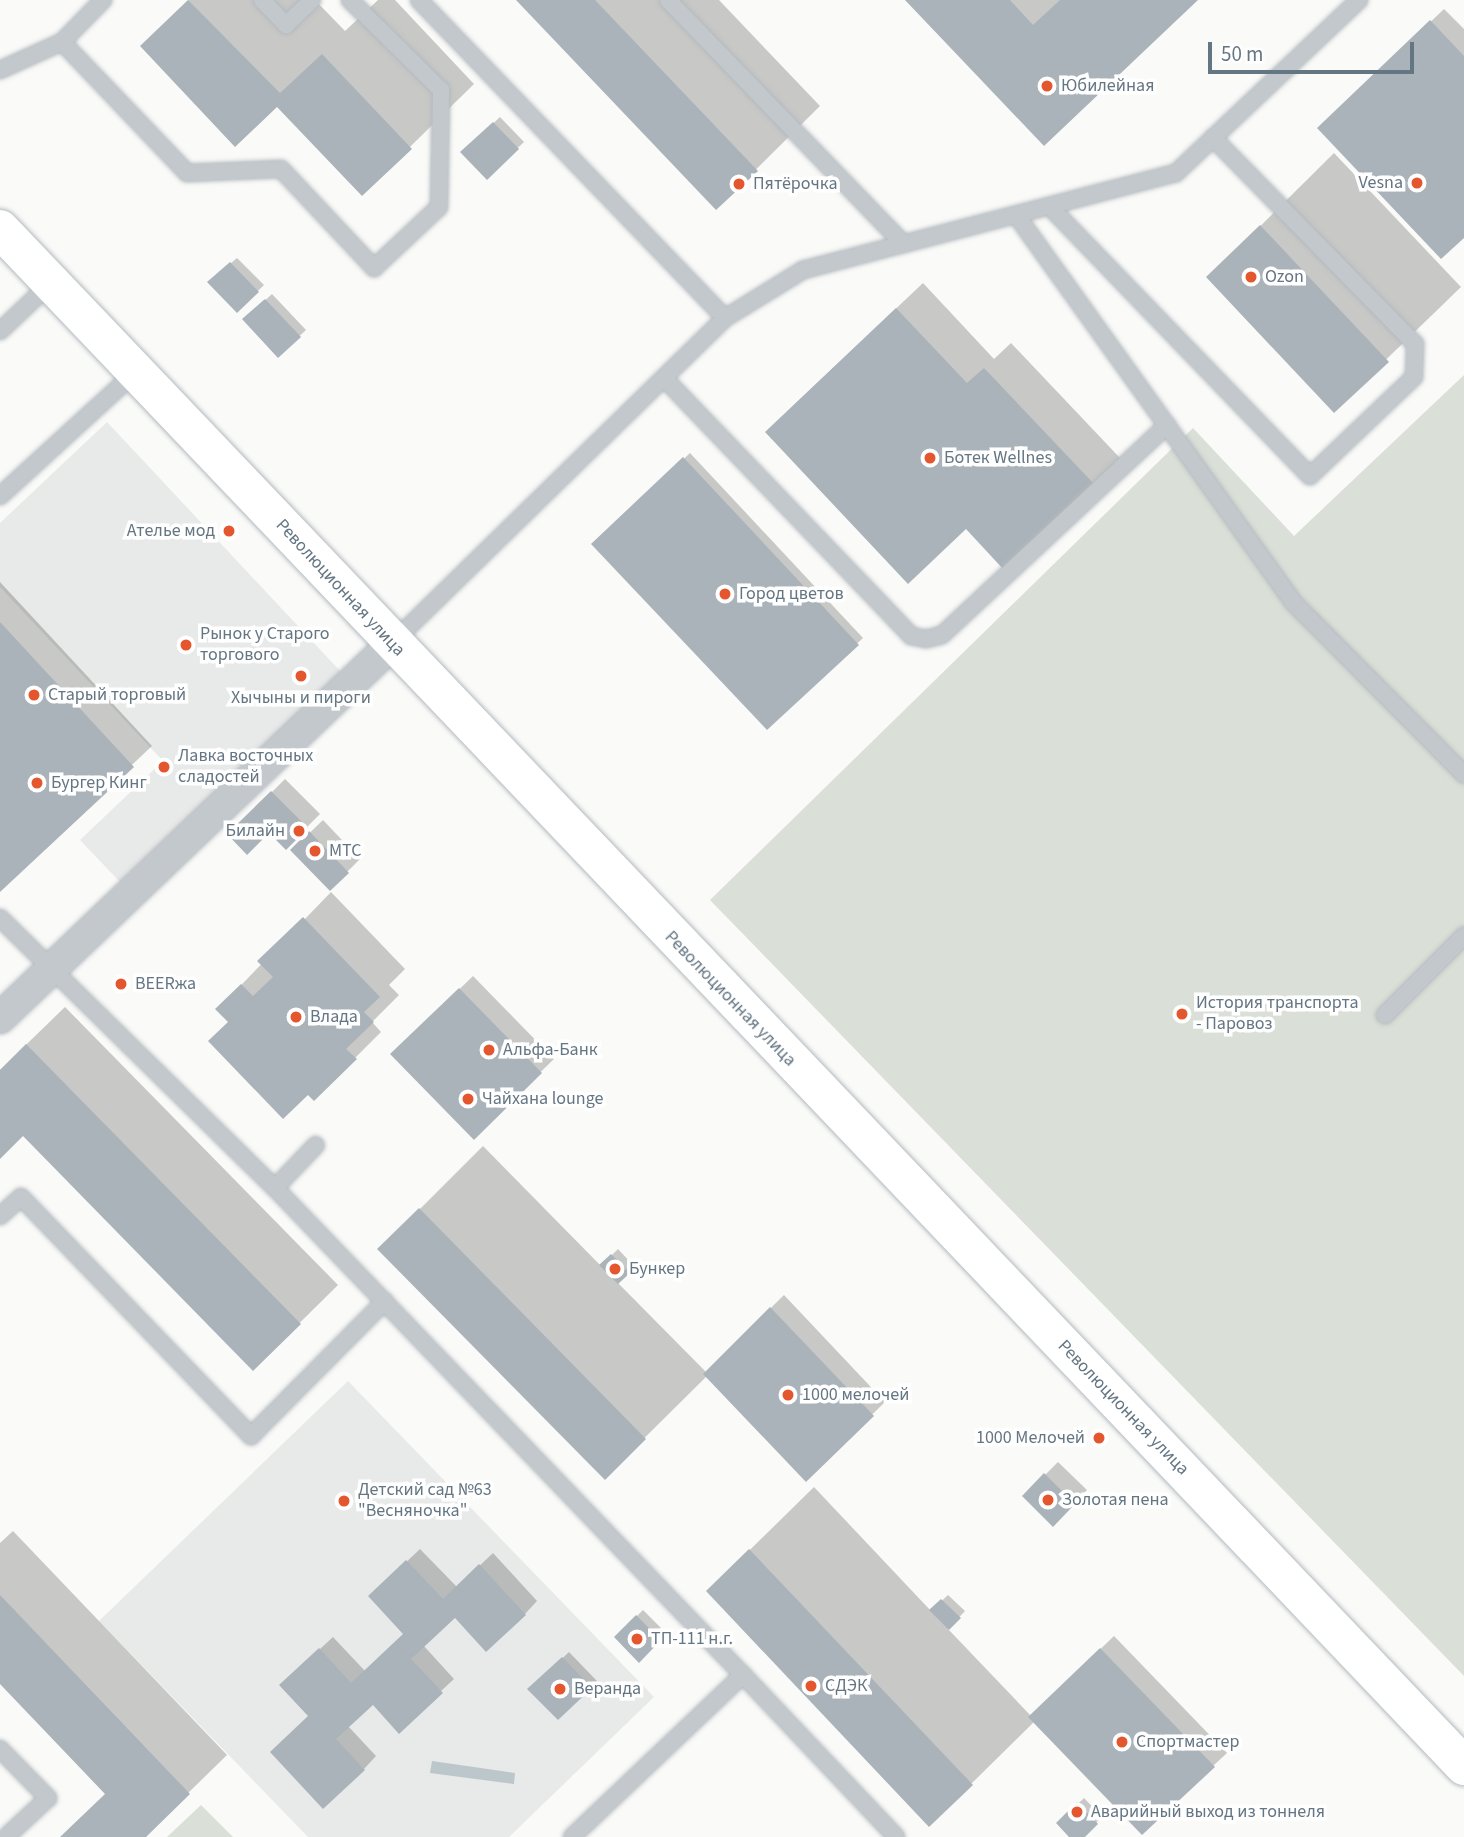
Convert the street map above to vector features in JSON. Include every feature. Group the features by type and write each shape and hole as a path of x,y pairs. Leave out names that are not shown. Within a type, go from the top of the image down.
{"main road":[{"name":"Революционная улица","path":"0,229 392,644 1464,1766"}],"street":[{"path":"0,1018 392,644"}],"lane":[{"path":"0,70 62,43 103,0"},
{"path":"262,0 286,25 312,0"},
{"path":"62,43 187,173 281,169 374,268 439,206 441,90 350,0"},
{"path":"419,0 725,318"},
{"path":"667,0 903,243"},
{"path":"392,644 725,318 803,270 903,243 1019,219 1176,173 1359,0"},
{"path":"1052,209 1310,476 1414,377 1415,344 1213,138"},
{"path":"1019,219 1293,602 1464,774"},
{"path":"0,331 51,283"},
{"path":"0,496 136,372"},
{"path":"664,378 911,636 926,639 942,635 1167,425"},
{"path":"0,918 56,967 275,1188 896,1837"},
{"path":"1385,1014 1464,936"},
{"path":"275,1188 316,1145"},
{"path":"0,1216 21,1197 251,1436 385,1301"},
{"path":"572,1837 743,1675"},
{"path":"0,1749 48,1798 6,1837"}],"shaded area":[{"path":"1464,375 1464,1676 710,900 1193,428 1294,536"},
{"name":"Рынок у Старого торгового","path":"107,422 342,673 120,882 80,840 163,761 0,587 0,523"},
{"name":"Детский сад №63 \"Весняночка\"","path":"348,1381 654,1697 509,1837 308,1837 99,1621"},
{"path":"432,1761 515,1773 514,1784 430,1773"},
{"path":"201,1805 233,1837 167,1837"}],"building":[{"path":"188,0 280,93 322,54 412,149 362,196 277,107 235,147 140,46"},
{"path":"516,0 595,0 758,171 716,210"},
{"name":"Юбилейная","path":"905,0 1010,0 1033,25 1060,0 1198,0 1044,146"},
{"name":"Vesna","path":"1430,20 1464,56 1464,238 1441,259 1317,128"},
{"path":"493,122 519,149 487,180 460,152"},
{"path":"1260,225 1389,362 1334,413 1206,277"},
{"path":"230,262 259,292 237,313 207,282"},
{"path":"265,299 301,337 278,358 242,319"},
{"name":"Ботек Wellnes","path":"896,308 967,383 984,368 1095,485 1004,570 966,529 908,584 765,432"},
{"name":"Город цветов","path":"683,457 859,645 767,730 591,544"},
{"name":"Старый торговый","path":"0,622 134,767 0,892"},
{"path":"271,791 308,828 286,850 269,833 247,855 227,834"},
{"path":"309,831 349,873 330,891 290,850"},
{"name":"Влада","path":"303,917 380,997 364,1012 374,1022 346,1049 357,1059 314,1101 308,1095 283,1119 208,1041 228,1022 215,1009 241,984 253,996 273,977 257,961"},
{"path":"459,988 542,1073 474,1140 390,1054"},
{"path":"26,1044 301,1324 253,1371 23,1136 0,1159 0,1070"},
{"path":"419,1208 646,1439 605,1480 377,1249"},
{"name":"Бункер","path":"611,1254 630,1273 618,1284 599,1265"},
{"name":"1000 мелочей","path":"770,1307 874,1416 806,1482 703,1374"},
{"name":"Золотая пена","path":"1044,1473 1075,1504 1053,1527 1022,1496"},
{"path":"749,1549 973,1785 929,1827 706,1591"},
{"path":"406,1560 443,1599 479,1564 526,1615 486,1652 455,1618 411,1659 443,1693 399,1734 373,1705 336,1739 365,1770 323,1809 270,1752 308,1716 279,1685 319,1648 351,1683 403,1634 368,1596"},
{"path":"0,1595 190,1794 146,1837 60,1837 105,1794 0,1684"},
{"path":"941,1599 961,1618 949,1630 929,1610"},
{"name":"ТП-111 н.г.","path":"636,1615 661,1640 639,1663 614,1637"},
{"name":"Спортмастер","path":"1100,1648 1215,1767 1142,1835 1028,1717"},
{"name":"Веранда","path":"562,1657 592,1688 558,1720 527,1689"},
{"name":"Аварийный выход из тоннеля","path":"1077,1802 1098,1824 1085,1837 1069,1837 1056,1823"}],"place":[{"name":"Юбилейная","path":"1047,86"},
{"name":"Vesna","path":"1417,183"},
{"name":"Пятёрочка","path":"739,184"},
{"name":"Ozon","path":"1251,277"},
{"name":"Ботек Wellnes","path":"930,458"},
{"name":"Ателье мод","path":"229,531"},
{"name":"Город цветов","path":"725,594"},
{"name":"Рынок у Старого торгового","path":"186,645"},
{"name":"Хычыны и пироги","path":"301,676"},
{"name":"Старый торговый","path":"34,695"},
{"name":"Лавка восточных сладостей","path":"164,767"},
{"name":"Бургер Кинг","path":"37,783"},
{"name":"Билайн","path":"299,831"},
{"name":"МТС","path":"315,851"},
{"name":"BEERжа","path":"121,984"},
{"name":"История транспорта - Паровоз","path":"1182,1014"},
{"name":"Влада","path":"296,1017"},
{"name":"Альфа-Банк","path":"489,1050"},
{"name":"Чайхана lounge","path":"468,1099"},
{"name":"Бункер","path":"615,1269"},
{"name":"1000 мелочей","path":"788,1395"},
{"name":"1000 Мелочей","path":"1099,1438"},
{"name":"Золотая пена","path":"1048,1500"},
{"name":"Детский сад №63 \"Весняночка\"","path":"344,1501"},
{"name":"ТП-111 н.г.","path":"637,1639"},
{"name":"СДЭК","path":"811,1686"},
{"name":"Веранда","path":"560,1689"},
{"name":"Спортмастер","path":"1122,1742"},
{"name":"Аварийный выход из тоннеля","path":"1077,1812"}]}
